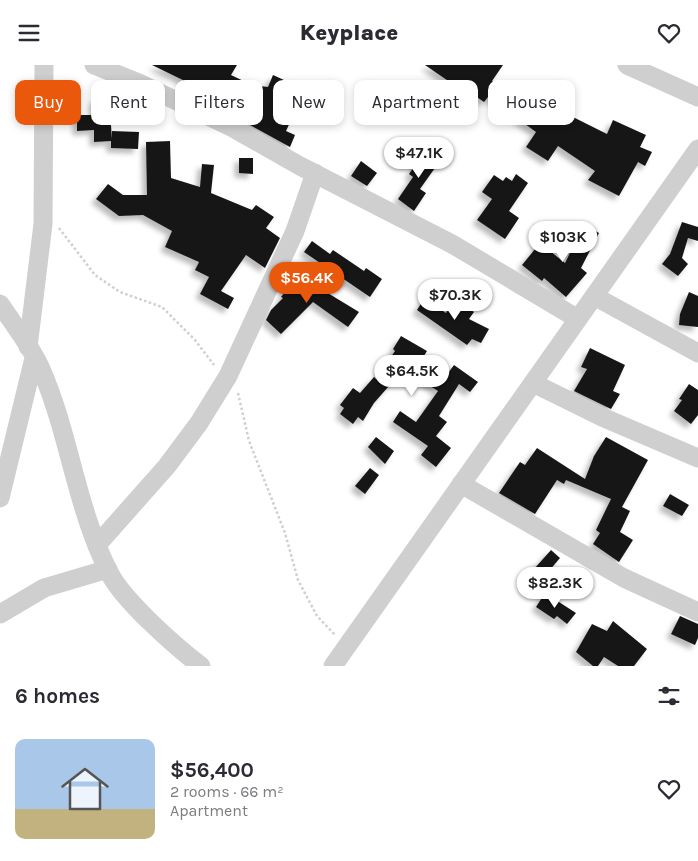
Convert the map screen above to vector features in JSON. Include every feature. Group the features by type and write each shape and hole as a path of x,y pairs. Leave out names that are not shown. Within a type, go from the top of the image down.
{"street":[{"path":"0,498 31,352 43,207 44,65"},
{"path":"94,65 139,83 232,128 452,244 578,319"},
{"path":"627,65 698,97"},
{"path":"333,666 698,149"},
{"path":"97,545 167,466 199,423 227,378 295,231 315,173"},
{"path":"594,296 698,353"},
{"path":"0,304 40,368 62,429 86,520 108,569 140,611 201,666"},
{"path":"533,383 602,417 698,458"},
{"path":"462,484 624,578 694,605"},
{"path":"3,610 44,588 108,569"}],"path":[{"path":"43,207 95,275 120,292 162,307 195,340 227,378 239,396 249,441 285,533 301,587 317,616 348,645"}],"building":[{"path":"152,65 237,65 231,75 242,80 183,80"},
{"path":"425,65 503,65 493,80 488,80 488,97 484,102 478,98 478,80 447,80"},
{"path":"273,75 284,80 273,80 273,125 289,125 286,131 295,135 290,147 250,125 263,125 263,86 268,87"},
{"path":"81,115 91,115 91,125 111,125 112,139 112,131 139,132 138,149 111,148 111,141 94,142 94,130 77,131 77,125 81,125"},
{"path":"575,118 607,134 613,120 646,135 640,147 652,152 645,166 638,162 619,196 588,180 595,171 558,146 548,161 526,147 536,132 526,125 575,125"},
{"path":"170,141 171,178 200,187 202,164 214,165 211,193 252,210 256,205 274,217 266,228 280,238 265,268 246,255 221,291 234,298 228,309 200,294 209,277 195,270 199,262 165,247 172,231 143,215 119,216 96,199 108,184 123,195 147,195 146,142"},
{"path":"427,148 442,158 420,189 426,193 414,211 398,199 413,177 409,174"},
{"path":"239,158 253,158 253,174 239,173"},
{"path":"361,161 377,173 367,186 351,176"},
{"path":"516,174 528,183 509,211 519,218 505,239 477,220 492,199 482,192 494,175 503,181 506,177 512,181"},
{"path":"682,222 698,227 698,241 688,238 682,258 688,264 678,276 662,264 670,254"},
{"path":"584,225 599,233 581,268 587,273 566,297 544,278 542,281 522,265 540,243 565,263"},
{"path":"312,241 330,254 333,250 364,271 366,268 382,279 370,297 304,252"},
{"path":"290,270 359,312 348,327 313,302 281,334 266,320 271,310 283,298 281,297 290,286 284,281"},
{"path":"689,292 698,296 698,327 679,325 680,314"},
{"path":"424,299 446,313 455,299 474,312 469,319 489,329 481,343 472,339 467,345 417,310"},
{"path":"401,336 427,351 419,364 443,380 454,365 478,382 470,392 459,384 439,416 447,422 436,436 451,448 436,467 421,455 428,446 393,422 400,411 416,422 438,391 404,369 374,403 363,421 358,417 353,424 340,414 344,408 340,405 353,388 360,393 374,377 376,379 395,351 393,349"},
{"path":"590,348 625,365 613,391 620,394 611,409 574,391 587,369 581,367"},
{"path":"689,384 698,390 698,415 691,424 674,411 682,400 679,399"},
{"path":"376,437 394,451 385,464 368,447"},
{"path":"606,437 648,460 622,507 630,511 620,532 633,540 619,562 593,544 600,533 596,530 611,499 566,480 564,484 557,480 535,514 499,493 520,462 525,465 537,448 585,479 594,456"},
{"path":"370,468 379,475 365,494 355,486"},
{"path":"670,494 689,505 682,516 663,506"},
{"path":"551,550 560,558 543,578 534,569"},
{"path":"545,593 576,613 567,624 557,616 554,619 536,607"},
{"path":"680,616 698,624 698,638 695,645 671,634"},
{"path":"613,621 647,649 634,666 618,666 604,657 598,666 593,666 576,652 592,624 607,631"}]}
